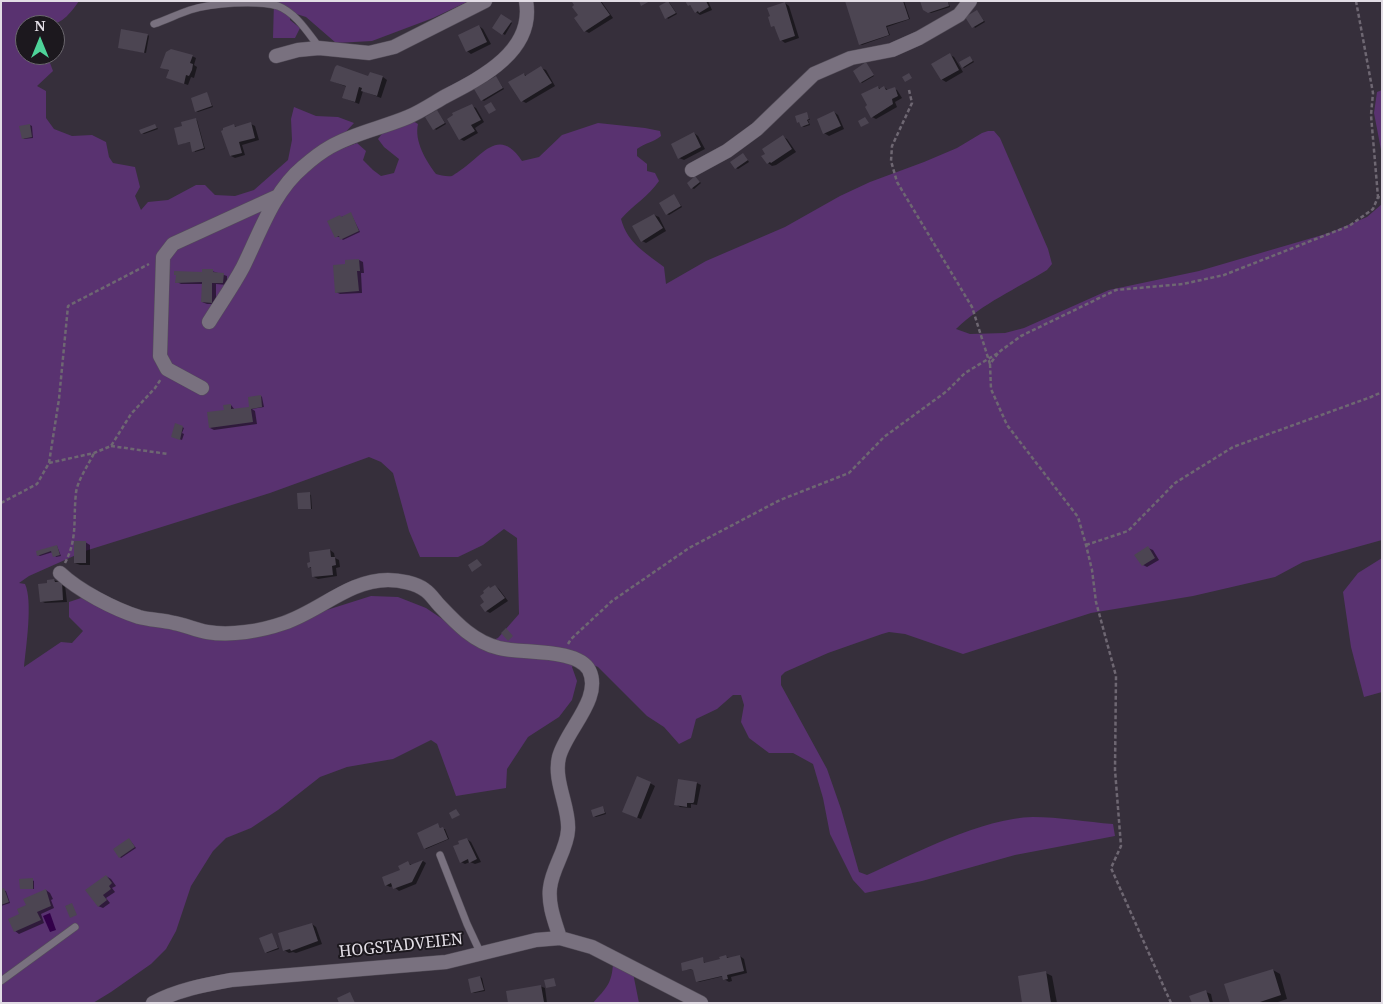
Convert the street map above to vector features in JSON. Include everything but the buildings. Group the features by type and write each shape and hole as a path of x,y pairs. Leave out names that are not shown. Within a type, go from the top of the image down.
{"street":[{"path":"276,56 298,50 319,48 369,53 394,47 485,1"},
{"path":"209,322 242,269 278,196 301,168 330,147 364,131 408,117 477,80 503,61 516,45 526,26 528,12 526,1"},
{"path":"692,170 726,151 757,129 814,74 851,58 892,50 919,38 959,15 970,1"},
{"path":"202,388 167,368 160,356 163,257 173,244 278,196"},
{"path":"60,573 91,596 140,617 175,623 207,632 228,633 284,623 362,584 387,580 412,584 425,590 458,625 486,644 522,652 563,654 581,660 589,670 592,682 591,694 559,758 558,775 568,828 566,843 550,887 550,907 560,938"},
{"name":"HOGSTADVEIEN","path":"153,1003 170,994 202,985 231,980 446,962 536,940 560,938 592,948 702,1003"}],"lane":[{"path":"154,24 190,10 207,6 247,2 263,3 278,6 293,16 319,48"},
{"path":"440,854 467,924 481,954"},
{"path":"1,981 75,927"}],"path":[{"path":"563,654 571,639 612,601 689,548 780,500 849,472 884,437 947,391 965,373 1021,336 1091,304 1116,290 1183,284 1224,274 1349,226 1373,209 1380,198 1371,115 1373,93 1356,1"},
{"path":"909,90 912,103 892,146 891,161 897,182 972,307 990,364 991,389 1008,425 1078,517 1086,544 1096,602 1116,676 1115,770 1121,846 1111,868 1171,1003"},
{"path":"1,503 37,484 49,464 59,400 68,306 163,257"},
{"path":"990,364 999,352"},
{"path":"111,446 132,414 155,388 167,368"},
{"path":"1086,544 1128,531 1175,483 1233,447 1382,392"},
{"path":"49,464 94,453 111,446 168,454"},
{"path":"60,573 72,550 76,490 94,453"}],"shaded area":[{"path":"1,1 79,1 65,17 65,15 15,15 15,65 51,65 53,71 37,86 46,91 46,118 54,129 72,136 92,135 106,142 109,157 113,163 135,167 140,187 135,196 141,210 148,202 168,200 196,185 205,185 215,195 235,196 254,190 288,160 292,140 291,119 294,107 316,116 338,117 354,123 342,136 337,145 341,149 357,143 366,151 363,160 381,176 394,173 399,159 384,147 378,139 384,131 413,121 418,124 419,144 428,163 436,174 448,176 452,176 467,166 490,147 505,145 522,161 539,157 562,135 598,123 660,131 661,136 637,149 637,156 647,164 647,171 655,173 659,181 621,219 624,228 633,241 664,267 666,284 706,261 785,227 840,196 870,182 957,148 982,133 994,131 1000,138 1048,249 1052,264 1047,270 977,311 956,329 970,334 1005,333 1024,328 1109,290 1199,271 1329,233 1367,217 1382,204 1382,540 1303,562 1275,577 1193,596 1091,613 963,654 905,634 889,632 828,653 785,672 781,676 781,685 827,769 841,809 859,872 867,875 970,830 1013,819 1043,817 1113,824 1115,836 1015,855 922,881 865,893 853,880 830,834 823,798 813,764 793,753 769,753 749,738 741,722 744,705 741,695 733,695 717,709 696,719 691,738 679,744 664,727 647,716 598,667 578,658 572,667 577,681 572,700 559,717 528,737 507,769 506,788 456,796 437,744 431,740 393,759 347,767 320,777 278,810 251,828 226,838 213,851 191,886 176,931 166,949 151,964 93,1003 1,1003","holes":["369,457 381,462 393,473 409,531 420,557 458,557 483,545 504,529 517,538 519,614 498,638 481,645 426,608 398,597 371,596 311,615 226,634 196,629 81,598 69,602 69,617 83,631 72,643 61,642 24,667 28,601 25,584 19,583 29,576 85,551 270,493"]},
{"path":"274,1 469,1 433,18 372,41 336,43 306,17 290,12 290,20 300,28 295,38 273,38"},
{"path":"1382,90 1382,155 1374,113 1377,92"},
{"path":"1382,558 1382,692 1364,697 1351,647 1343,592 1358,573"},
{"path":"50,913 56,930 50,932 43,916"},
{"path":"613,963 633,973 639,1003 593,1003 608,985"}]}
